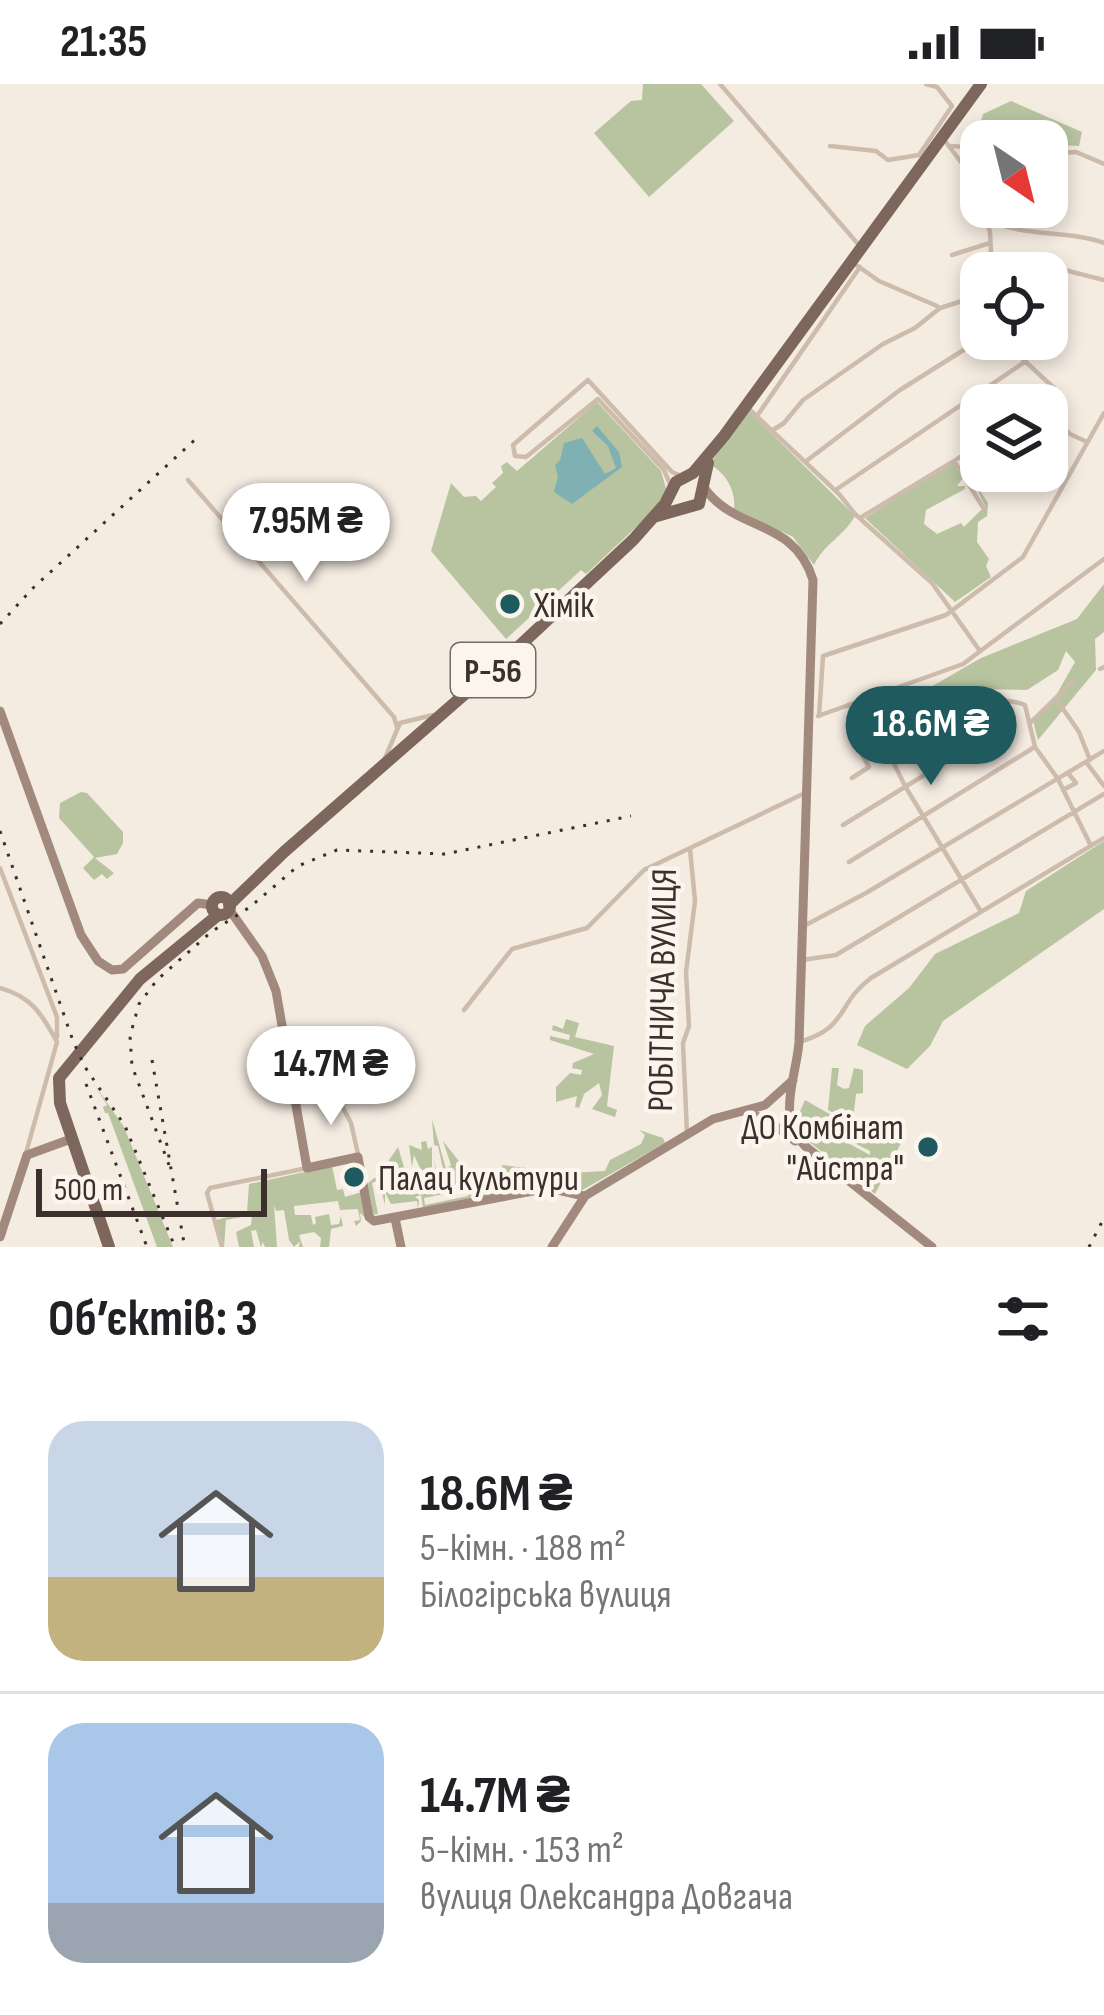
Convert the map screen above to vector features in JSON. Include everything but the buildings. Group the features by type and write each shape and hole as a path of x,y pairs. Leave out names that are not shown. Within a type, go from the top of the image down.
{"main road":[{"name":"Р-56","path":"110,1247 58,1096 66,1065 140,979 381,767 422,723 444,713 656,517 676,482 698,468 751,411 856,265 862,248 946,142 955,111 981,84"},
{"name":"Р-56","path":"656,517 690,508 703,499 705,470 724,436"},
{"path":"685,476 694,477 725,510"},
{"path":"672,490 678,505 725,510 785,537 810,570 814,718 806,793 799,1042 788,1111 794,1134 805,1146"},
{"path":"0,711 80,935 98,961 112,970 123,969 219,907 262,956 276,991 307,1168 358,1157 370,1220 549,1188 584,1196"},
{"path":"552,1247 584,1196 712,1119 768,1103 793,1080"},
{"path":"768,1103 788,1111"},
{"path":"768,1103 768,1120"},
{"path":"768,1120 788,1111"},
{"path":"736,1115 768,1120 945,1247"},
{"path":"0,1237 31,1151 71,1139"},
{"path":"395,1218 401,1247"},
{"path":"914,1229 932,1247"}],"street":[{"path":"720,84 862,248"},
{"path":"830,146 876,151 888,160 919,155 955,111 937,87 926,84"},
{"path":"946,142 960,144"},
{"path":"946,142 960,161"},
{"path":"1068,152 1104,164"},
{"path":"988,228 992,252"},
{"path":"1016,228 1088,237 1104,244"},
{"path":"952,255 991,243"},
{"path":"856,265 879,281 940,308"},
{"path":"1068,271 1104,280"},
{"path":"773,430 802,400 940,308 960,302"},
{"path":"805,462 900,390 960,353"},
{"path":"835,490 1026,361 1050,384"},
{"path":"595,386 594,400 527,457 513,453 517,437 588,380 595,386 672,472 685,476"},
{"path":"594,400 604,401 664,470 672,490"},
{"path":"751,411 932,583 980,651"},
{"path":"1104,413 1023,557 952,611 821,659 814,718 963,664 1104,559"},
{"path":"1068,432 1088,442"},
{"path":"860,518 960,457"},
{"path":"954,461 984,508"},
{"path":"188,480 394,717 396,746"},
{"path":"1030,724 1072,681"},
{"path":"852,778 869,767 862,754 880,741 966,707 1012,700 1025,705 1035,747 1058,779 1091,846"},
{"path":"802,960 836,955 1104,790 1079,732 1057,700"},
{"path":"847,705 907,734"},
{"path":"394,717 422,723"},
{"path":"397,727 405,720"},
{"path":"873,721 905,786 980,910"},
{"path":"843,825 988,736"},
{"path":"849,862 1035,747"},
{"path":"802,927 1104,752"},
{"path":"1064,790 1076,783 1068,773"},
{"name":"РОБІТНИЧА ВУЛИЦЯ","path":"464,1010 512,949 587,928 644,870 806,793"},
{"path":"799,1042 830,1030 853,992 871,978 1104,838"},
{"name":"РОБІТНИЧА ВУЛИЦЯ","path":"687,1134 683,1043 695,901 689,847"},
{"path":"0,868 57,1017 57,1042 25,1160"},
{"path":"0,988 35,1005 57,1042"},
{"path":"332,1087 351,1123 358,1157"},
{"path":"221,1247 207,1192 210,1188 307,1168"}],"green space":[{"path":"643,84 701,84 734,121 649,197 594,133 631,101 642,100"},
{"path":"1011,101 1055,120 981,120 983,114"},
{"path":"1068,126 1082,132 1079,146 1068,145"},
{"path":"597,402 661,471 667,492 586,574 581,570 506,639 431,551 451,483 464,497 476,496 481,501 496,487 492,483 503,473 501,466 507,462 517,471"},
{"path":"750,412 855,516 814,565 793,537 734,509 729,483 710,464"},
{"path":"953,462 960,473 960,492 926,510 924,524 937,534 961,523 964,527 985,506 981,492 988,503 987,516 978,522 977,542 989,559 986,566 991,577 955,602 865,518"},
{"path":"1104,584 1104,632 1095,639 1096,670 1038,740 1033,721 1050,706 1075,662 1066,651 1058,670 1027,690 929,688 981,658 1077,619"},
{"path":"81,792 123,832 117,854 95,858 114,873 107,879 102,874 94,880 83,868 94,857 59,818 60,803"},
{"path":"1104,841 1104,909 943,1021 930,1046 907,1069 857,1045 865,1026 909,988 935,954 1019,913 1026,891"},
{"path":"566,1019 579,1023 575,1037 614,1046 607,1106 617,1110 615,1117 592,1109 602,1095 599,1083 584,1094 579,1108 575,1107 577,1096 556,1102 556,1087 570,1073 581,1075 582,1070 572,1068 573,1063 594,1054 550,1040 550,1036 569,1040 570,1035 552,1030 553,1025 563,1029"},
{"path":"832,1068 839,1068 837,1085 844,1089 849,1088 854,1068 863,1070 863,1093 856,1094 853,1120 889,1128 890,1119 902,1141 875,1194 798,1133 804,1126 816,1126 870,1155 817,1124 796,1120 805,1100 870,1133 828,1110"},
{"path":"94,1084 124,1127 173,1247 157,1247 105,1113 107,1105"},
{"path":"432,1119 446,1169 451,1165 443,1141 462,1165 456,1178 465,1175 472,1184 453,1188 447,1171 454,1192 424,1198 425,1205 468,1196 468,1190 456,1190 478,1186 476,1195 506,1190 502,1180 534,1174 518,1172 481,1187 493,1181 476,1182 504,1174 502,1165 544,1170 547,1179 551,1174 605,1171 610,1160 641,1144 645,1135 639,1130 665,1143 579,1192 549,1183 475,1201 473,1197 472,1201 423,1207 421,1195 415,1197 419,1200 418,1209 417,1201 391,1204 385,1192 385,1205 379,1180 372,1183 378,1214 371,1215 365,1186 374,1178 389,1178 389,1160 398,1147 414,1194 420,1193 416,1168 421,1170 414,1155 412,1167 409,1145 422,1150 421,1142 426,1141 428,1149 432,1147 432,1167 422,1186 436,1175 434,1159 440,1189 447,1188"},
{"path":"332,1166 337,1190 343,1189 345,1197 362,1192 368,1220 360,1213 356,1226 358,1209 340,1210 338,1201 294,1206 295,1215 311,1215 313,1225 315,1217 329,1214 331,1225 339,1224 341,1216 343,1226 331,1229 329,1247 320,1247 321,1238 314,1232 299,1235 303,1247 300,1241 294,1247 284,1210 276,1211 274,1205 277,1247 265,1247 263,1242 261,1247 256,1230 251,1231 254,1247 239,1247 236,1232 251,1225 252,1215 226,1220 224,1247 216,1220 247,1212 249,1184"}],"water":[{"path":"597,426 619,452 622,467 572,504 554,492 555,465 564,443 582,438 605,474 616,468 608,446 592,431"}],"railway":[{"path":"0,624 198,437"},
{"path":"169,1165 132,1066 130,1036 139,1004 157,980 211,932 250,907 298,866 337,850 445,854 631,816"},
{"path":"0,831 73,1041 125,1126 175,1247"},
{"path":"152,1060 184,1243"},
{"path":"86,1084 147,1247"},
{"path":"1089,1247 1104,1218"}],"place":[{"name":"Хімік","path":"510,604"},
{"name":"ДО Комбінат \"Айстра\"","path":"928,1147"},
{"name":"Палац культури","path":"354,1177"}]}
